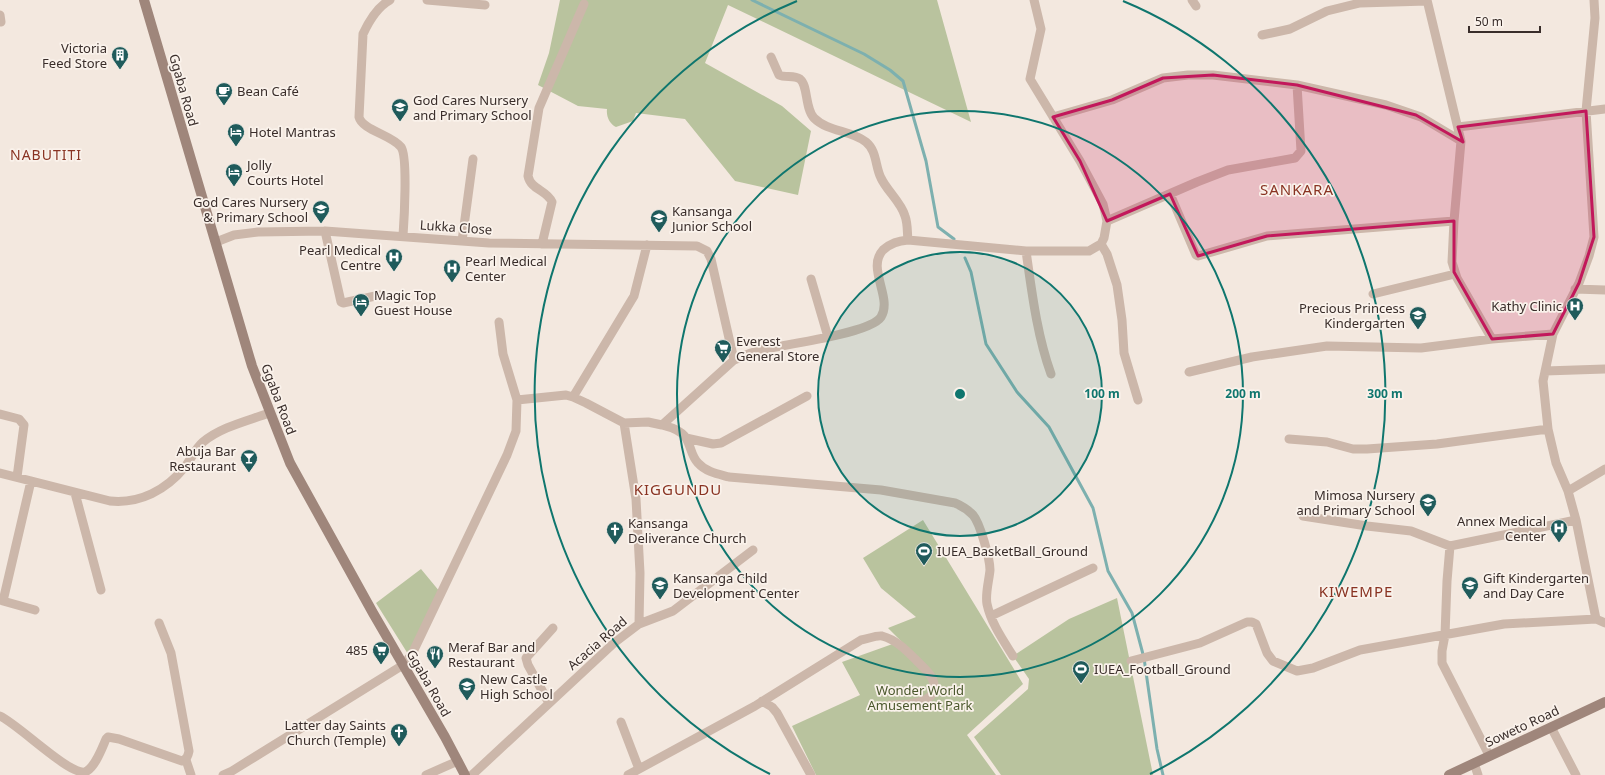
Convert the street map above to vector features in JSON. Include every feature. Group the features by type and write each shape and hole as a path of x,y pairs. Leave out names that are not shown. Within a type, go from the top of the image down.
{"main road":[{"name":"Ggaba Road","path":"144,0 252,366 269,413 293,468 466,775"},
{"name":"Soweto Road","path":"1449,775 1605,702"}],"street":[{"path":"390,0 377,10 363,34 359,117 363,124 398,144 404,153 405,212 403,236"},
{"path":"427,0 486,5"},
{"path":"662,425 734,360 764,349 862,329 880,319 883,313 884,305 877,262 879,254 891,243 908,240 1026,251 1089,251 1100,244 1106,229 1107,221 1103,204 1080,161 1030,79 1041,29 1034,0"},
{"path":"1262,35 1290,29 1327,11 1360,3 1427,0 1461,141 1452,262 1456,274 1492,339"},
{"path":"1131,661 1200,643 1247,622 1256,624 1267,653 1273,661 1297,671 1313,668 1360,650 1504,624 1601,621 1568,491 1556,463 1548,429 1544,385 1545,370 1553,334 1576,289 1589,256 1594,237 1586,111 1595,18 1594,0"},
{"path":"542,244 552,202 548,196 532,184 528,176 539,108 584,4"},
{"path":"771,57 779,75 800,79 808,108 811,115 815,119 838,131 862,139 868,143 875,154 882,179 903,210 908,240"},
{"path":"1053,117 1112,100 1158,80 1183,75 1213,75 1297,85 1386,105 1416,115 1461,141"},
{"path":"1107,221 1228,170 1295,158 1298,156 1301,150 1297,85"},
{"path":"1458,127 1605,109"},
{"path":"462,240 473,158"},
{"path":"1170,194 1196,255 1198,256 1267,236 1454,221"},
{"name":"Lukka Close","path":"216,242 234,235 258,232 325,231 489,243 697,246 707,251 711,259 734,360"},
{"path":"325,231 341,302 343,303 380,294"},
{"path":"1100,244 1107,254 1117,285 1122,320 1124,353 1138,400"},
{"path":"573,397 634,296 647,245"},
{"path":"1026,251 1032,293 1042,342 1052,374"},
{"path":"1373,294 1456,274"},
{"path":"812,279 828,337"},
{"path":"1576,289 1605,290"},
{"path":"222,775 232,772 403,665 412,654 507,455 516,431 517,400 502,354 499,322"},
{"path":"1189,372 1252,357 1328,346 1408,348 1553,334"},
{"path":"1545,370 1605,369"},
{"path":"517,400 560,395 573,397 624,423 648,422 662,425 676,430 686,438 712,444 721,443 807,396"},
{"path":"0,474 110,501 124,503 147,497 163,489 176,477 202,443 215,434 228,427 269,413"},
{"path":"0,414 19,419 24,425 17,477"},
{"path":"624,423 636,499 640,573 639,624"},
{"path":"1289,439 1327,442 1352,449 1367,449 1437,444 1548,429"},
{"path":"686,438 697,462 707,470 720,475 881,490 956,503 965,508 974,516 986,548 990,568 987,602 991,616 1013,656"},
{"path":"1568,491 1605,469"},
{"path":"31,481 1,606 35,610"},
{"path":"76,493 101,590"},
{"path":"1303,516 1411,531 1450,546 1576,520"},
{"path":"1450,546 1442,663 1489,755"},
{"name":"Acacia Road","path":"472,775 614,643 639,624 673,611 754,550"},
{"path":"991,616 1093,568"},
{"path":"159,623 171,653 189,751 186,760 191,775"},
{"path":"549,703 528,665 526,658 554,628"},
{"path":"628,775 762,701 861,640 881,636 897,643 910,654 931,677 934,687 932,693 923,701 910,705 890,706"},
{"path":"762,701 772,707 777,713 811,775"},
{"path":"0,716 17,727 45,752 77,772 84,773 89,770 96,761 106,739 110,737 182,761 186,760"},
{"path":"621,722 639,769"},
{"path":"1551,727 1576,775"},
{"path":"426,775 458,761"},
{"path":"1474,763 1478,775"}],"highlighted area":[{"path":"1213,75 1297,85 1416,115 1463,142 1458,127 1586,111 1594,237 1579,283 1553,334 1492,339 1454,272 1454,221 1267,236 1198,256 1170,194 1107,221 1080,161 1053,117 1112,100 1163,78"}],"green space":[{"path":"560,0 937,0 971,122 728,5 705,63 782,106 811,131 798,195 735,181 685,119 636,113 633,121 616,127 609,120 607,109 578,106 538,85 549,53"},
{"name":"Wonder World Amusement Park","path":"923,520 1023,684 967,735 996,775 816,775 792,726 860,695 842,662 901,641 888,628 916,617 881,588 863,558"},
{"path":"421,569 440,592 408,654 376,603"},
{"name":"IUEA_Football_Ground","path":"1117,598 1153,775 1001,775 974,737 1028,689 1029,679 1013,656 1069,619"}],"waterway":[{"path":"752,0 864,54 890,70 903,81 926,161 938,227 954,239"},
{"path":"965,258 971,272 986,344 1017,392 1049,427 1093,508 1108,571 1132,613 1144,658 1157,749 1163,775"}],"place":[{"name":"Victoria Feed Store","path":"120,70"},
{"name":"Bean Café","path":"224,106"},
{"name":"God Cares Nursery and Primary School","path":"400,122"},
{"name":"Hotel Mantras","path":"236,147"},
{"name":"Jolly Courts Hotel","path":"234,187"},
{"name":"God Cares Nursery & Primary School","path":"321,224"},
{"name":"Kansanga Junior School","path":"659,233"},
{"name":"Pearl Medical Centre","path":"394,272"},
{"name":"Pearl Medical Center","path":"452,283"},
{"name":"Magic Top Guest House","path":"361,317"},
{"name":"Kathy Clinic","path":"1575,321"},
{"name":"Precious Princess Kindergarten","path":"1418,330"},
{"name":"Everest General Store","path":"723,363"},
{"name":"Abuja Bar Restaurant","path":"249,473"},
{"name":"Mimosa Nursery and Primary School","path":"1428,517"},
{"name":"Annex Medical Center","path":"1559,543"},
{"name":"Kansanga Deliverance Church","path":"615,545"},
{"name":"IUEA_BasketBall_Ground","path":"924,566"},
{"name":"Kansanga Child Development Center","path":"660,600"},
{"name":"Gift Kindergarten and Day Care","path":"1470,600"},
{"name":"485","path":"381,665"},
{"name":"Meraf Bar and Restaurant","path":"435,669"},
{"name":"IUEA_Football_Ground","path":"1081,684"},
{"name":"New Castle High School","path":"467,701"},
{"name":"Latter day Saints Church (Temple)","path":"399,747"}],"district":[{"name":"NABUTITI","path":"46,155"},
{"name":"SANKARA","path":"1297,190"},
{"name":"KIGGUNDU","path":"678,490"},
{"name":"KIWEMPE","path":"1356,592"}]}
